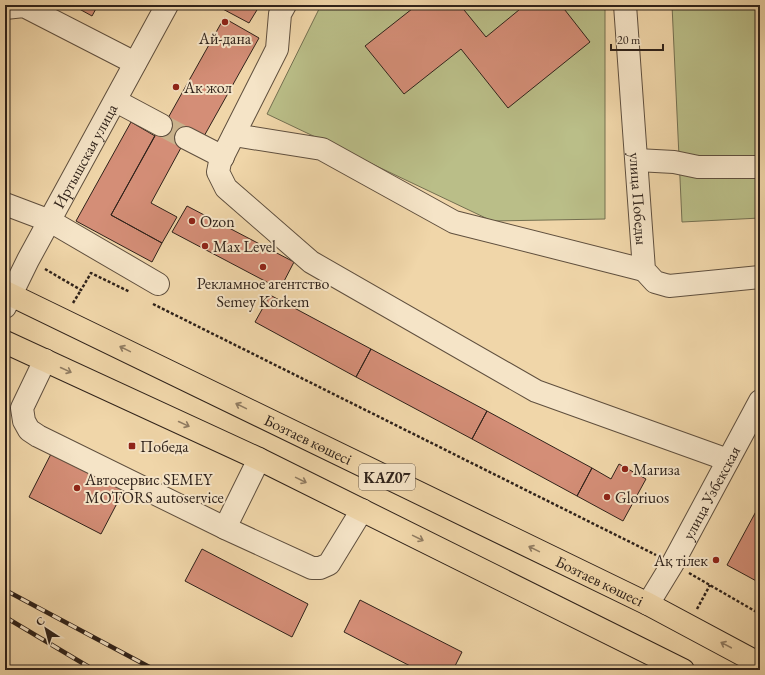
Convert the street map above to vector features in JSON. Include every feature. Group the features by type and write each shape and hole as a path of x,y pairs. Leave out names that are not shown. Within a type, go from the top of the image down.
{"highway":[{"name":"Бозтаев көшесі","path":"7,298 648,604 760,664"},
{"name":"KAZ07","path":"5,342 259,459 683,670"}],"street":[{"name":"Иртышская улица","path":"7,298 116,101 166,5"},
{"path":"285,5 280,14 277,49 223,157 218,172 226,188 310,262 536,391 728,460"},
{"name":"улица Победы","path":"625,5 644,270"},
{"path":"18,6 135,63"},
{"path":"116,101 161,125"},
{"path":"234,135 322,149 454,222 644,270 655,282 669,286 760,277"},
{"path":"186,138 223,157"},
{"path":"637,160 674,162 698,167 760,167"},
{"path":"5,204 50,221 153,293"},
{"path":"45,360 22,408 24,421 29,430 38,436 225,528 312,568 320,568 329,564 362,510"},
{"name":"улица Узбекская","path":"648,604 673,563 760,401"},
{"path":"225,528 259,459"}],"path":[{"path":"28,260 81,290 91,273 134,294"},
{"path":"153,293 673,563 760,614"},
{"path":"688,625 710,585"}],"green space":[{"path":"321,5 605,5 605,219 492,221 267,114"},
{"path":"672,5 760,5 760,218 682,222"}],"building":[{"path":"72,5 98,5 92,16"},
{"path":"220,5 260,5 249,23 219,7"},
{"path":"417,5 460,5 486,37 525,5 561,5 590,42 508,108 461,49 404,94 365,46"},
{"path":"758,5 760,5 760,42"},
{"path":"224,18 259,38 203,138 168,118"},
{"path":"164,119 189,133 151,203 177,217 162,243 111,215"},
{"path":"131,122 155,136 111,215 162,243 152,262 76,221"},
{"path":"187,206 294,262 280,289 172,232"},
{"path":"270,295 371,349 356,377 255,322"},
{"path":"371,349 487,411 472,439 356,377"},
{"path":"487,411 592,468 577,496 472,439"},
{"path":"53,450 125,488 101,534 29,497"},
{"path":"619,464 646,479 623,521 577,496 592,468 611,479"},
{"path":"760,504 760,583 727,565"},
{"path":"202,549 308,604 292,637 185,581"},
{"path":"360,600 462,652 453,670 418,670 344,632"}],"tunnel":[{"path":"161,125 186,138"}],"railway":[{"path":"5,590 155,670"},
{"path":"5,617 94,670"}],"place":[{"name":"Ай-дана","path":"225,22"},
{"name":"Ак жол","path":"176,87"},
{"name":"Ozon","path":"192,221"},
{"name":"Max Level","path":"205,246"},
{"name":"Рекламное агентство Semey Korkem","path":"263,267"},
{"name":"Победа","path":"132,446"},
{"name":"Магиза","path":"625,469"},
{"name":"Автосервис SEMEY MOTORS autoservice","path":"77,488"},
{"name":"Gloriuos","path":"607,497"},
{"name":"Ақ тілек","path":"716,560"}]}
